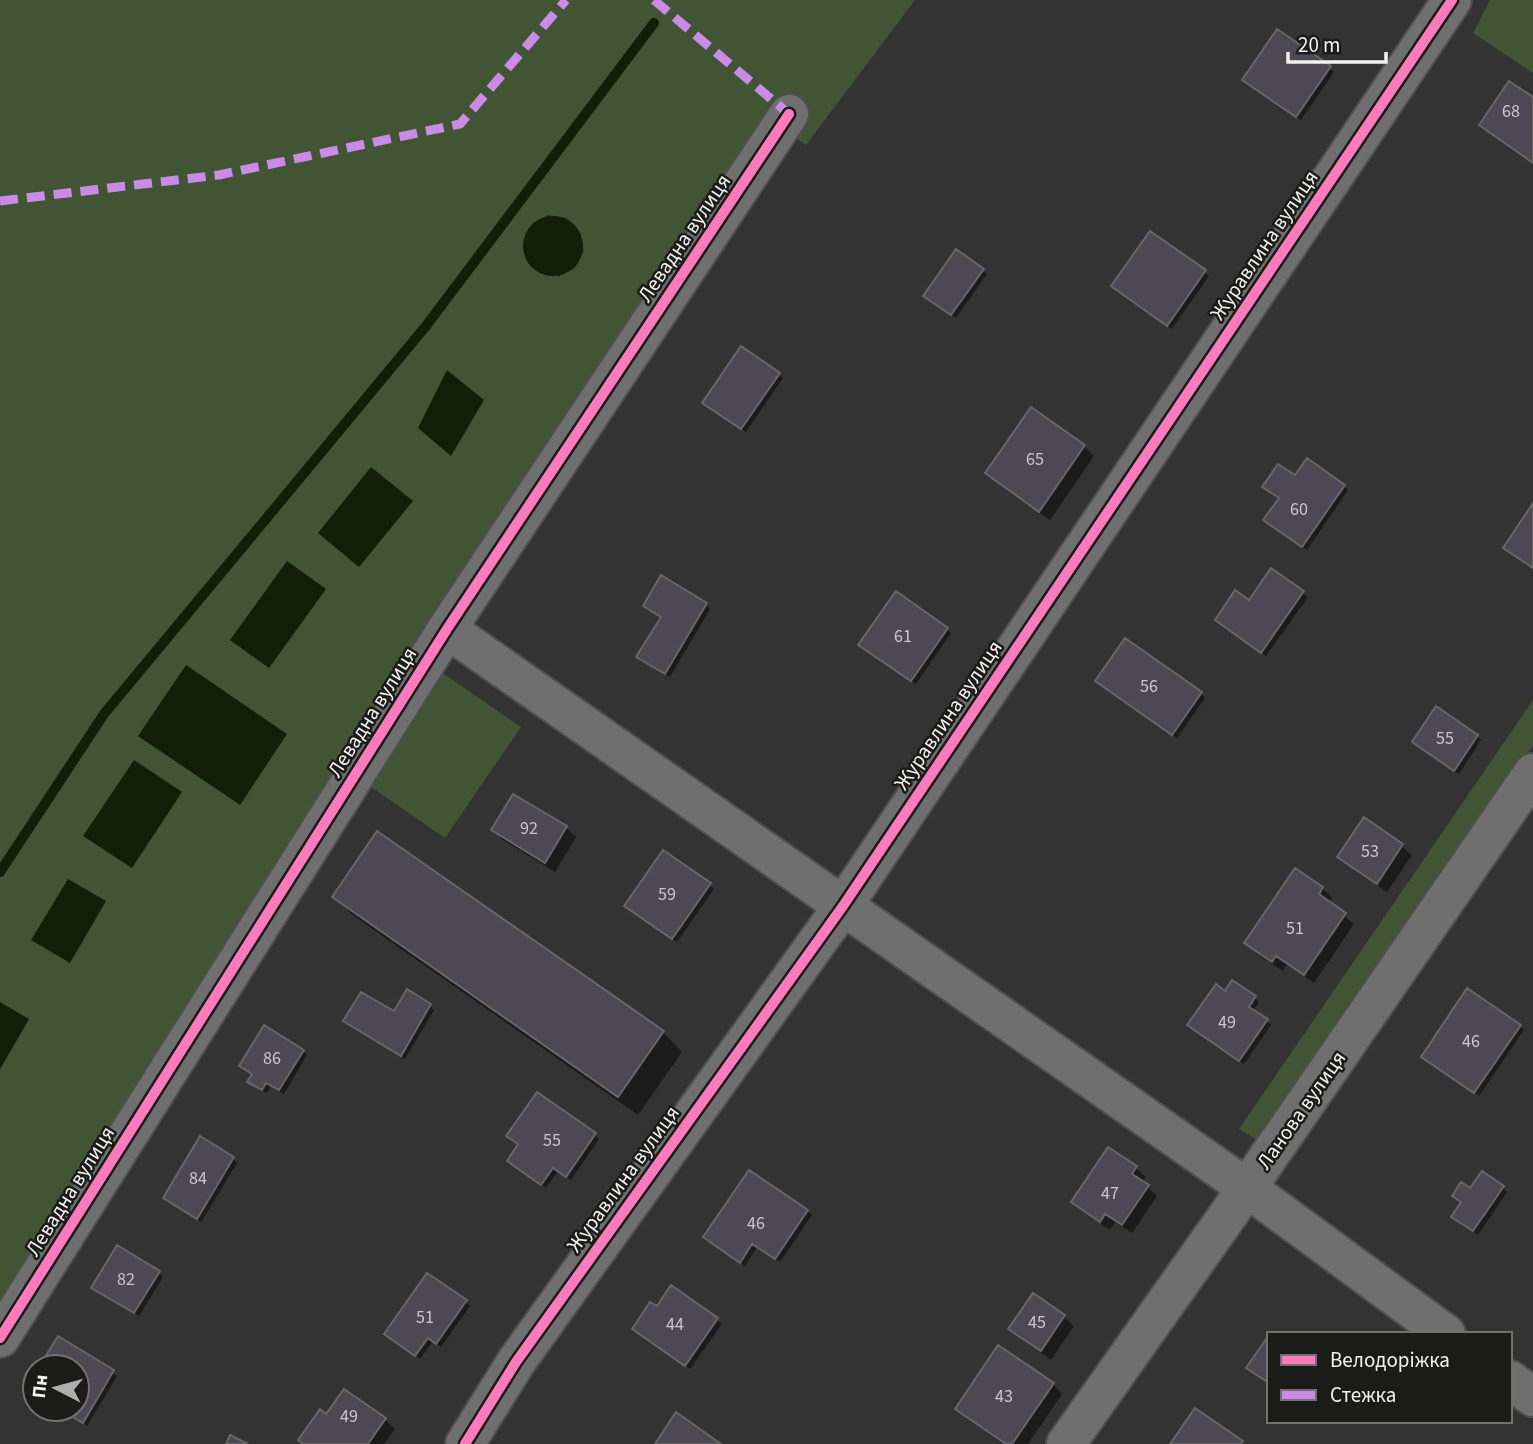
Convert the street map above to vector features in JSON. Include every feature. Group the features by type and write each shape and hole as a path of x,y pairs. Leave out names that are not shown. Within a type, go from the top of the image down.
{"street":[{"name":"Журавлина вулиця","path":"465,1444 516,1362 843,906 1452,0"},
{"name":"Левадна вулиця","path":"0,1338 447,629 789,114"},
{"path":"447,629 1247,1188 1443,1332"},
{"name":"Ланова вулиця","path":"1066,1444 1247,1188 1533,773"},
{"path":"1512,1381 1533,1397"}],"shaded area":[{"path":"0,0 915,0 806,145 764,115 432,616 0,1303 0,1069 29,1019 0,1002","holes":["548,215 567,218 584,251 575,268 558,277 531,224"]},
{"path":"1490,0 1533,0 1533,73 1473,33"},
{"path":"547,216 559,216 578,229 583,246 581,258 570,271 559,276 547,276 528,263 523,252 523,240 536,221"},
{"path":"447,370 484,400 451,456 418,428"},
{"path":"371,467 413,501 359,567 318,533"},
{"path":"287,561 326,589 269,668 230,640"},
{"path":"186,665 287,734 240,805 138,736"},
{"path":"438,670 521,727 445,838 361,780"},
{"path":"1533,700 1533,746 1261,1142 1239,1129"},
{"path":"134,760 182,792 132,868 83,836"},
{"path":"68,879 106,901 70,963 31,940"},
{"path":"0,1002 29,1019 0,1069"}],"building":[{"path":"1277,29 1331,66 1296,117 1242,80"},
{"path":"1509,81 1533,97 1533,163 1479,125"},
{"path":"1150,231 1206,270 1167,326 1111,286"},
{"path":"956,249 984,269 951,315 923,296"},
{"path":"741,346 780,373 741,429 702,403"},
{"path":"1031,407 1085,445 1039,512 985,473"},
{"path":"1307,458 1345,485 1302,547 1263,520 1279,498 1262,487 1278,464 1295,475"},
{"path":"1533,503 1533,568 1503,548"},
{"path":"1271,568 1304,591 1261,653 1215,620 1235,590 1249,600"},
{"path":"661,575 707,603 665,674 636,657 661,617 643,606"},
{"path":"896,591 948,628 911,681 858,645"},
{"path":"1125,638 1202,692 1172,735 1095,681"},
{"path":"1436,706 1478,735 1454,771 1412,742"},
{"path":"513,794 567,826 545,863 491,830"},
{"path":"1364,817 1403,844 1377,884 1337,857"},
{"path":"377,831 664,1031 618,1097 332,897"},
{"path":"663,850 711,883 672,939 624,906"},
{"path":"1295,868 1323,887 1319,894 1346,913 1304,975 1276,956 1272,962 1244,943"},
{"path":"1232,980 1256,996 1249,1007 1268,1019 1239,1061 1187,1025 1216,984 1225,991"},
{"path":"1467,988 1521,1025 1474,1093 1421,1057"},
{"path":"407,989 431,1004 401,1056 343,1021 361,992 394,1011"},
{"path":"264,1025 304,1050 279,1090 266,1083 262,1090 247,1082 252,1074 239,1066"},
{"path":"537,1092 596,1133 566,1177 553,1168 541,1185 507,1161 518,1144 506,1136"},
{"path":"200,1136 234,1157 197,1219 163,1198"},
{"path":"1108,1147 1137,1166 1132,1174 1149,1185 1122,1225 1105,1214 1100,1222 1071,1202"},
{"path":"749,1170 808,1210 775,1259 752,1244 740,1263 703,1237"},
{"path":"1482,1171 1504,1186 1473,1231 1451,1217 1461,1202 1452,1196 1461,1182 1470,1188"},
{"path":"117,1245 160,1271 134,1313 91,1288"},
{"path":"427,1273 467,1300 436,1344 428,1338 415,1356 384,1334"},
{"path":"671,1285 718,1318 685,1366 632,1329 650,1302 657,1306"},
{"path":"1033,1293 1065,1315 1041,1351 1008,1329"},
{"path":"58,1336 86,1353 48,1353"},
{"path":"1267,1338 1267,1382 1246,1368"},
{"path":"998,1345 1054,1383 1012,1444 1006,1444 955,1409"},
{"path":"91,1356 114,1370 91,1409"},
{"path":"344,1389 386,1418 368,1444 303,1444 298,1440 320,1409 326,1414"},
{"path":"1195,1408 1243,1441 1241,1444 1170,1444"},
{"path":"676,1412 721,1444 655,1444"},
{"path":"230,1435 248,1444 226,1444"}],"waterway":[{"path":"0,872 104,714 426,326 654,23"}],"marked path":[{"path":"0,201 219,175 460,124 566,0"},
{"path":"654,0 789,114"}],"cycle path":[{"path":"465,1444 516,1362 843,906 1452,0"},
{"path":"0,1338 447,629 789,114"}]}
